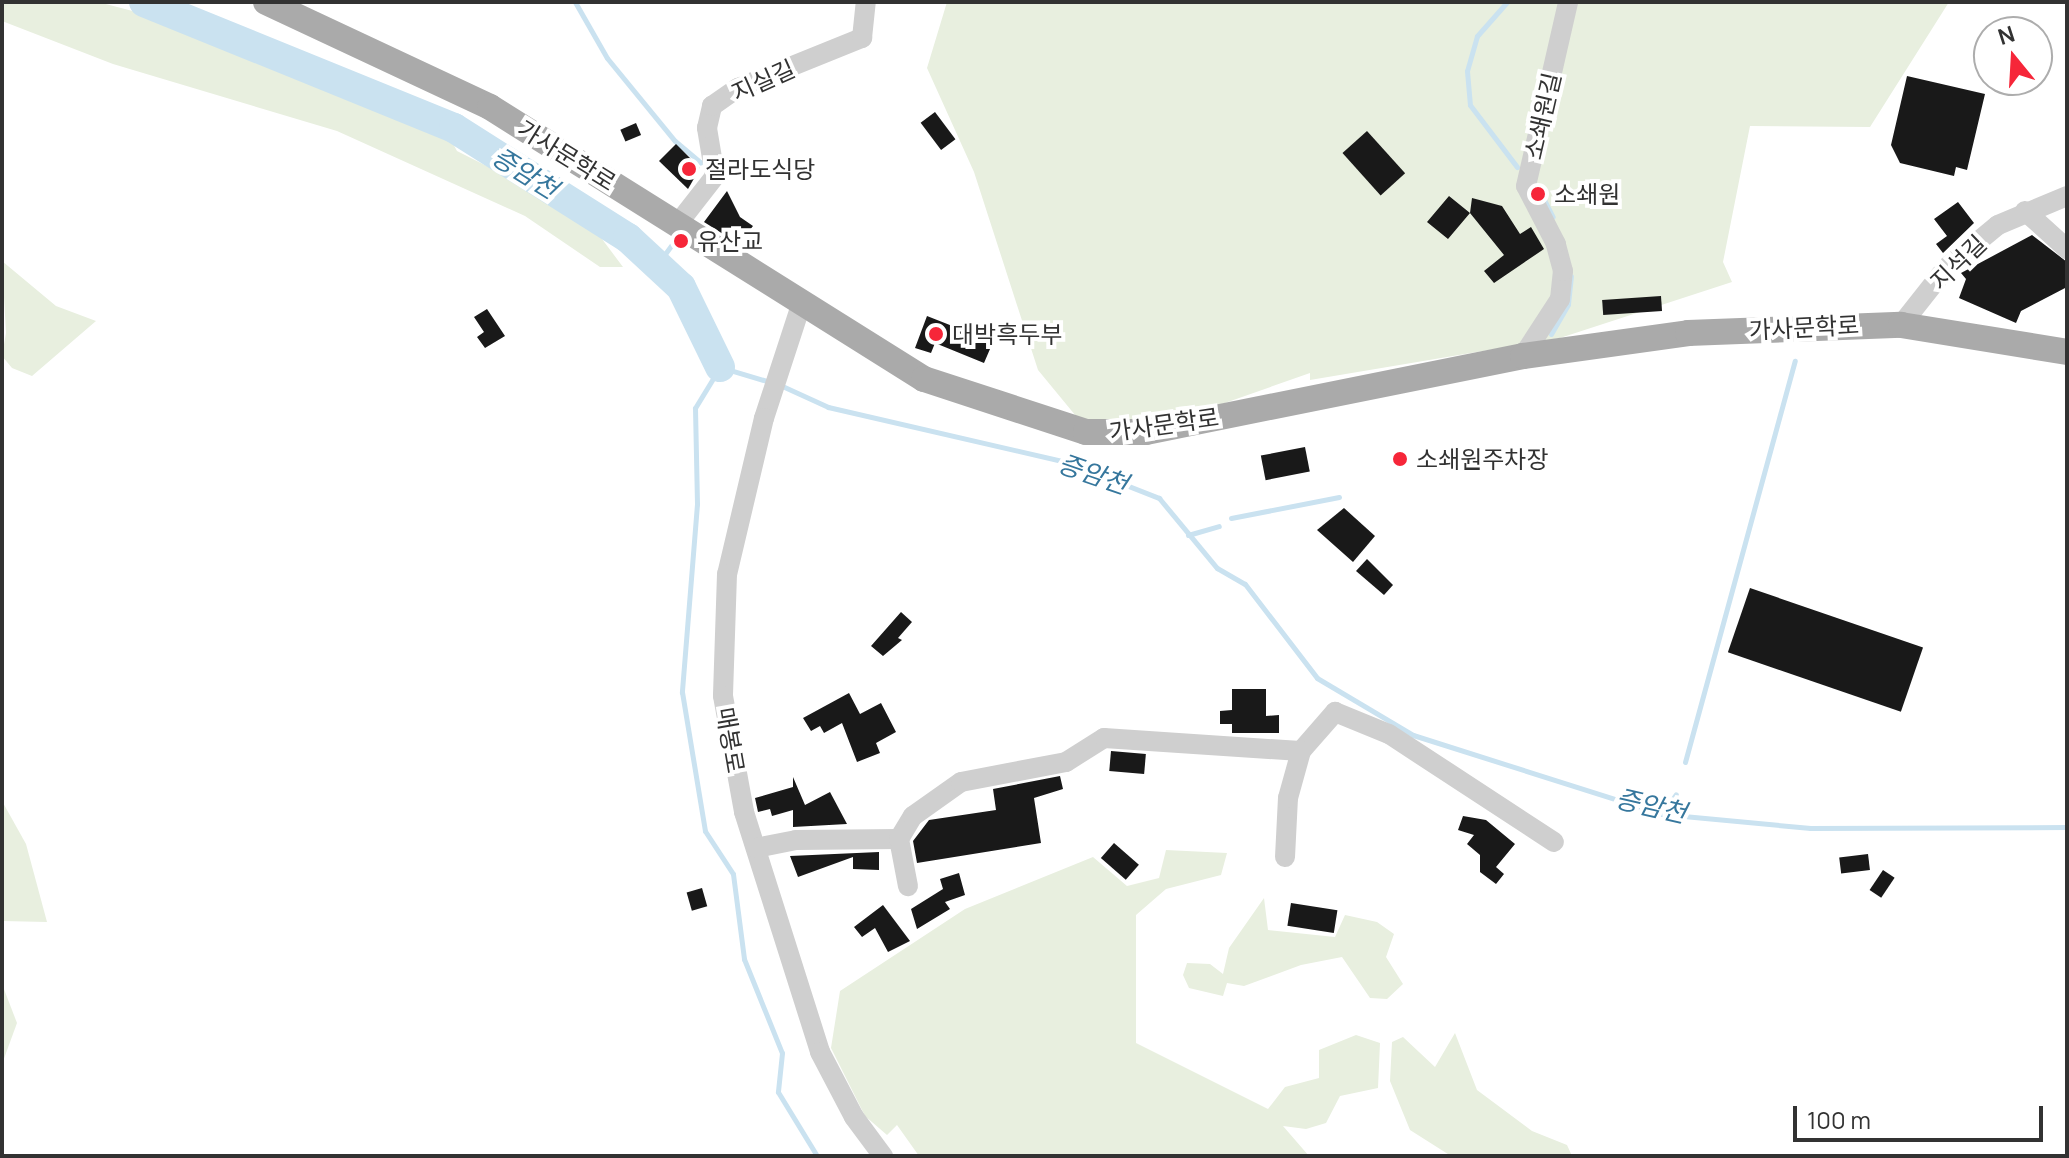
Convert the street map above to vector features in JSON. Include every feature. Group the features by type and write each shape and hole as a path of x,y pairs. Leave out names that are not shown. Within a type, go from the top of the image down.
{"main road":[{"name":"가사문학로","path":"266,2 490,107 801,305 924,379 1045,422 1103,434 1146,432 1523,356 1688,333 1901,325 2067,352"}],"street":[{"name":"지실길","path":"676,226 715,176 707,128 712,106 738,88 862,38 866,2"},
{"name":"소쇄원길","path":"1523,356 1560,299 1563,271 1556,244 1526,186 1568,2"},
{"name":"지석길","path":"1901,325 1946,268 1998,225 2025,211 2067,196"},
{"path":"2025,211 2067,249"},
{"name":"매봉로","path":"801,305 764,418 727,574 723,696 734,767 756,848 820,1052 854,1117 883,1156"},
{"path":"1285,857 1288,798 1301,751 1335,712 1389,734 1554,842"},
{"path":"908,886 899,839 913,816 961,782 1066,762 1104,738 1301,751"},
{"path":"756,848 796,840 899,839"}],"green space":[{"path":"2,2 98,2 175,22 450,138 457,151 584,215 623,267 600,267 525,216 337,131 113,64 2,21"},
{"path":"947,2 1949,2 1870,127 1750,126 1723,262 1732,282 1560,338 1310,380 1310,373 1222,404 1121,421 1080,421 1038,370 974,172 927,68"},
{"path":"2,261 56,306 96,321 32,376 12,368 2,356 6,333"},
{"path":"2,801 26,844 47,922 2,921"},
{"path":"1166,850 1227,853 1221,875 1166,889 1136,915 1136,1043 1268,1109 1285,1087 1319,1078 1319,1050 1356,1035 1380,1043 1378,1088 1340,1096 1326,1123 1306,1129 1283,1126 1309,1156 919,1156 897,1125 887,1135 865,1116 831,1048 840,991 965,909 1093,857 1127,886 1159,878"},
{"path":"1264,898 1268,930 1335,937 1345,915 1377,922 1394,934 1386,957 1403,984 1387,999 1370,998 1342,957 1301,965 1244,986 1227,983 1223,996 1189,988 1183,975 1187,963 1210,964 1223,974 1229,948"},
{"path":"2,984 17,1023 2,1064"},
{"path":"1455,1033 1477,1090 1532,1131 1567,1145 1572,1156 1451,1156 1410,1130 1390,1081 1392,1042 1403,1037 1435,1067"}],"building":[{"path":"1907,76 1973,91 1973,96 1985,96 1967,170 1956,167 1954,176 1900,163 1891,145"},
{"path":"935,112 955,139 941,150 921,123"},
{"path":"636,123 641,135 625,142 620,130"},
{"path":"1367,131 1405,173 1381,195 1342,153"},
{"path":"676,144 700,168 688,189 659,161"},
{"path":"727,191 740,217 753,226 739,244 704,222"},
{"path":"1449,196 1470,213 1448,239 1427,222"},
{"path":"1472,198 1502,206 1520,234 1531,227 1544,249 1494,283 1484,271 1504,255 1470,213"},
{"path":"1958,202 1974,223 1943,253 1936,244 1947,236 1934,219"},
{"path":"2032,235 2067,262 2067,287 2021,311 2016,323 1959,298 1966,279 1961,273"},
{"path":"1661,296 1662,311 1603,315 1602,300"},
{"path":"487,309 505,336 485,348 477,337 484,332 474,317"},
{"path":"927,316 993,342 984,363 935,343 931,353 915,348"},
{"path":"1305,447 1310,472 1266,480 1261,456"},
{"path":"1344,508 1375,536 1353,562 1317,530"},
{"path":"1367,559 1393,585 1384,595 1356,571"},
{"path":"1750,588 1923,648 1901,712 1728,652"},
{"path":"901,612 912,622 898,638 902,640 883,656 871,646"},
{"path":"1232,689 1266,689 1266,716 1279,715 1279,733 1232,733 1232,724 1220,724 1220,711 1232,710"},
{"path":"849,693 860,714 881,703 896,732 876,743 880,753 857,762 842,723 824,733 820,726 811,731 803,718"},
{"path":"1111,751 1146,754 1144,774 1109,771"},
{"path":"1060,776 1063,789 1034,798 1041,843 917,863 913,841 929,820 996,810 993,789"},
{"path":"793,777 805,805 830,792 847,824 793,827 793,810 772,816 770,809 758,812 755,798 793,787"},
{"path":"1463,816 1486,820 1515,844 1496,867 1504,874 1496,884 1480,872 1480,855 1467,844 1474,835 1458,830"},
{"path":"1114,843 1139,865 1126,880 1101,858"},
{"path":"879,852 879,870 853,869 853,857 798,877 790,856"},
{"path":"1868,854 1870,870 1841,873 1839,858"},
{"path":"1883,870 1895,878 1881,898 1870,890"},
{"path":"959,873 965,895 945,902 950,909 917,929 911,909 943,889 940,879"},
{"path":"702,888 707,906 692,911 687,892"},
{"path":"1291,903 1337,910 1334,933 1287,926"},
{"path":"883,905 910,941 888,952 875,928 862,937 854,927"}],"waterway":[{"name":"증암천","path":"144,2 454,128 628,238 681,287 720,367"},
{"path":"168,11 174,2"},
{"path":"575,2 607,58 675,141 704,165"},
{"path":"1507,2 1477,36 1467,71 1470,105 1517,167"},
{"path":"1539,190 1553,217"},
{"path":"657,265 671,246"},
{"path":"1551,334 1568,304 1571,276"},
{"path":"1685,762 1795,361"},
{"path":"770,382 720,367 695,408 697,504 682,692 705,831 733,874 744,959 782,1053 778,1092 817,1156"},
{"name":"증암천","path":"780,385 828,407 1070,463 1159,498 1217,568 1245,584 1317,678 1413,735 1662,814 1810,828 2067,827"},
{"path":"1231,518 1339,497"},
{"path":"1188,535 1219,526"},
{"path":"1662,814 1676,794"}],"place":[{"name":"절라도식당","path":"689,169"},
{"name":"소쇄원","path":"1538,194"},
{"name":"유산교","path":"681,241"},
{"name":"대박흑두부","path":"936,334"},
{"name":"소쇄원주차장","path":"1400,459"}]}
